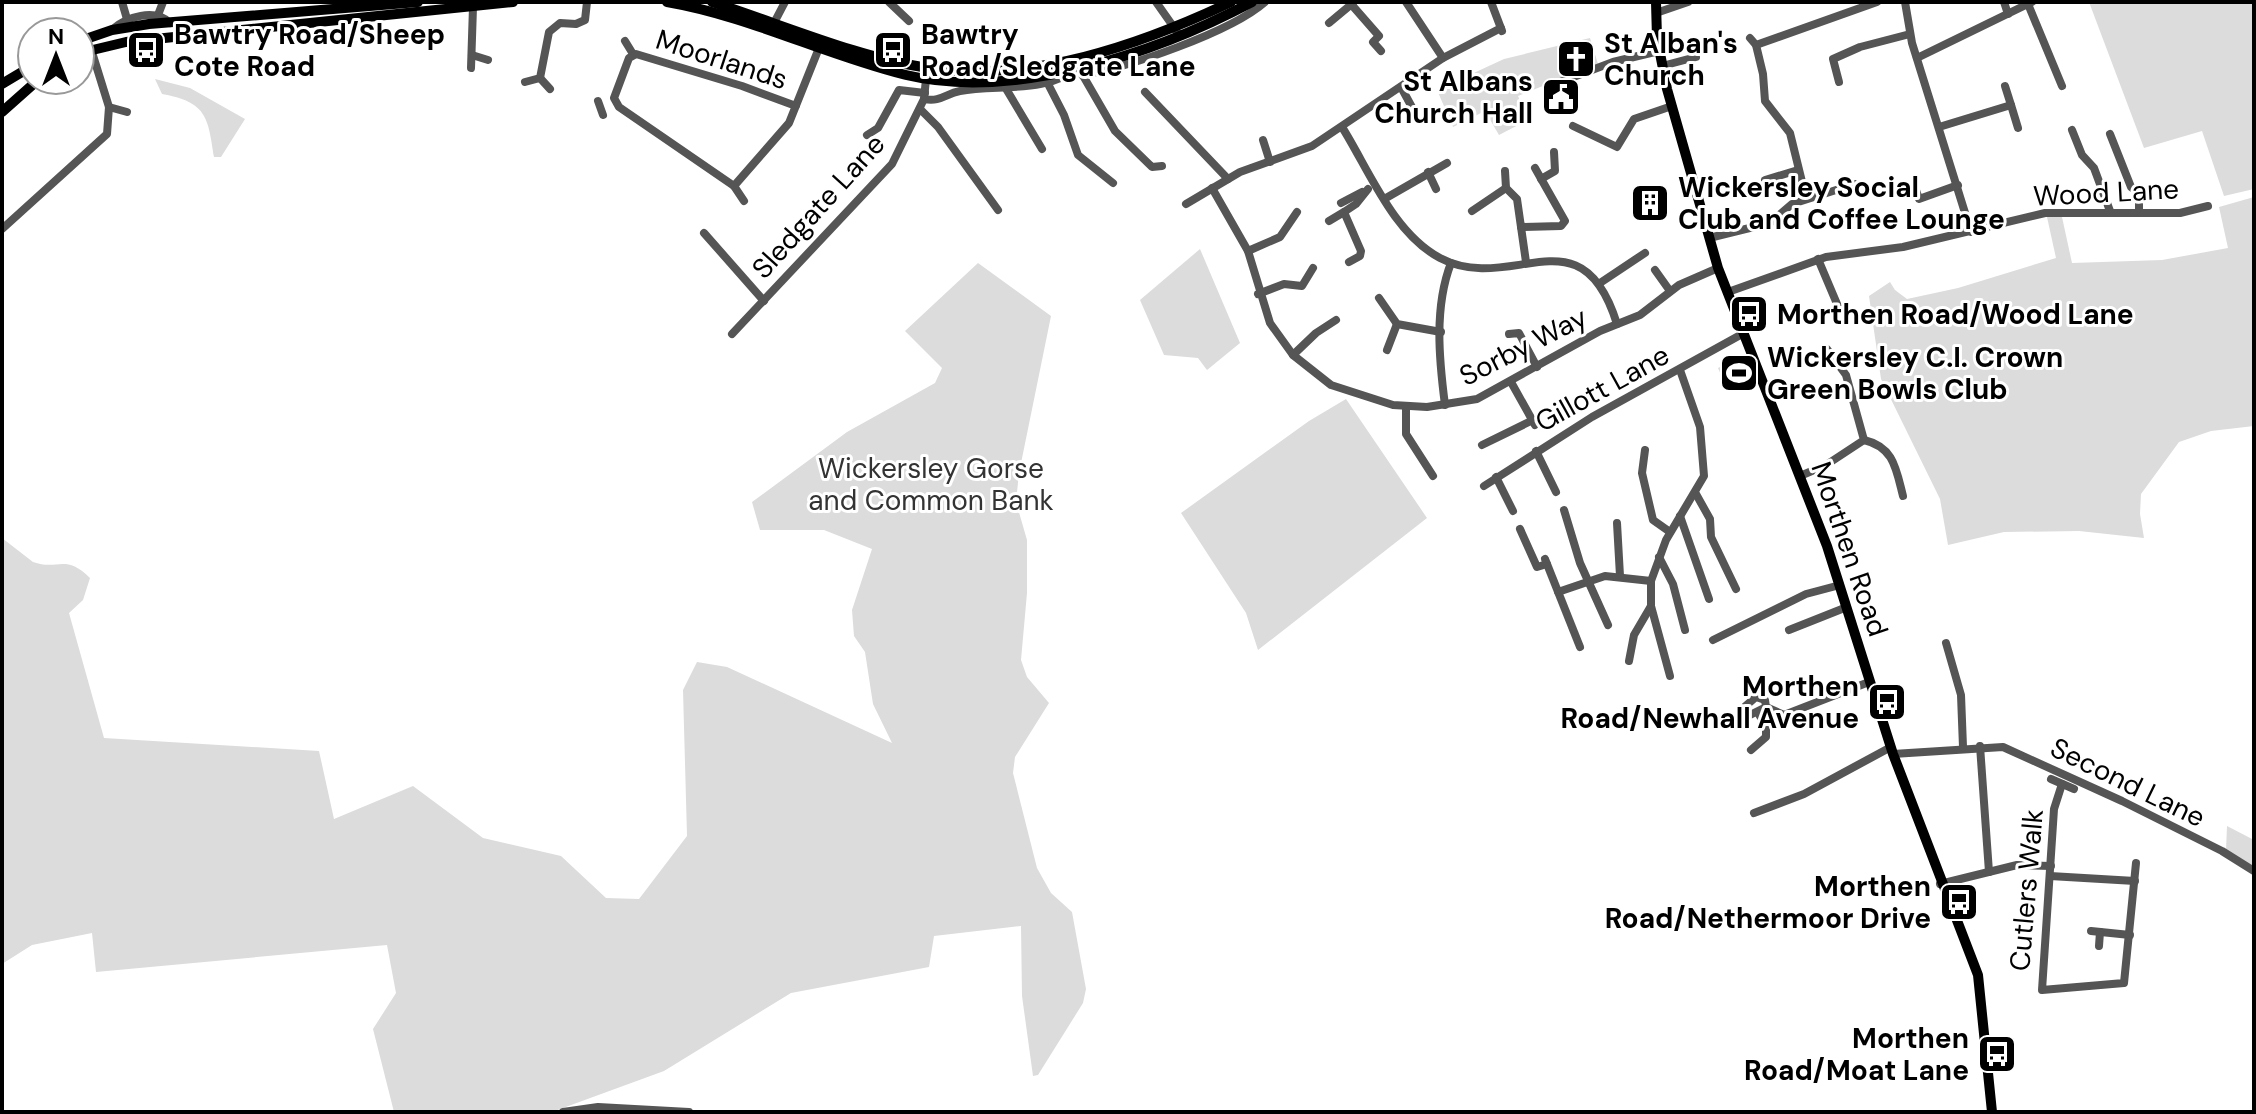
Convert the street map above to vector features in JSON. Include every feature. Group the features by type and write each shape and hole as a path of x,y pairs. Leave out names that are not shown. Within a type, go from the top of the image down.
{"main road":[{"path":"96,36 112,30 171,23 418,2"},
{"path":"96,49 175,37 513,2"},
{"path":"667,2 719,14 819,48 926,79 994,80 1080,71 1157,37"},
{"path":"712,2 915,65 968,71 1068,60 1178,32 1252,2"},
{"path":"1178,32 1231,2"},
{"name":"Morthen Road","path":"1656,7 1662,66 1718,268 1840,585 1869,682 1940,884 1973,959 1981,988 1992,1112"},
{"path":"171,23 179,28 175,37"},
{"path":"839,42 838,50 859,60"},
{"path":"2,112 19,96"}],"street":[{"path":"122,2 127,19"},
{"path":"158,15 163,2"},
{"path":"540,78 549,32 560,23 576,24 585,20 587,2"},
{"path":"775,21 785,2"},
{"path":"889,2 909,21"},
{"path":"1156,2 1178,32"},
{"path":"867,135 878,128 899,90 941,101 960,91 1047,82 1168,50 1233,21 1265,2"},
{"path":"1406,2 1443,58"},
{"path":"1186,204 1228,179 1303,151 1443,58 1501,30 1491,2"},
{"path":"1656,7 1688,2"},
{"path":"1806,198 1790,133 1769,109 1763,95 1763,74 1753,42 1877,2"},
{"path":"1905,2 1910,34 1971,232"},
{"path":"2004,2 2008,14"},
{"path":"1329,23 1353,3 1379,36 1373,42 1381,51"},
{"path":"1917,58 2030,3 2062,86"},
{"path":"471,68 473,7"},
{"path":"112,30 127,19 158,15 171,23"},
{"path":"1157,37 1166,15"},
{"path":"804,31 816,40 819,48"},
{"path":"1839,82 1833,59 1860,47 1910,34"},
{"name":"Moorlands","path":"625,41 633,54 728,81 796,106"},
{"name":"Moorlands","path":"734,186 789,123 819,48"},
{"path":"1555,84 1613,62 1659,51"},
{"name":"Moorlands","path":"614,102 633,54"},
{"path":"472,55 488,60"},
{"path":"1662,66 1696,57"},
{"path":"1080,71 1115,131 1152,167 1162,166"},
{"path":"2,229 102,140 110,127 109,107 96,75"},
{"path":"525,82 540,78"},
{"path":"540,78 550,89"},
{"name":"Sledgate Lane","path":"732,334 892,164 921,110 926,79"},
{"path":"1047,82 1078,155 1113,183"},
{"path":"2005,86 2018,128"},
{"path":"1005,87 1042,149"},
{"path":"1401,87 1414,111"},
{"path":"1145,92 1228,179"},
{"path":"603,115 599,103 614,102 734,186 744,201"},
{"path":"1939,127 2011,105"},
{"path":"1573,126 1617,147 1634,119 1672,106"},
{"path":"109,107 127,112"},
{"path":"921,110 938,127 998,210"},
{"path":"1342,127 1415,240 1451,263 1484,269 1554,260 1569,263 1600,283 1617,324"},
{"path":"2072,130 2082,155 2094,168 2110,211"},
{"path":"2110,134 2131,187 2139,193 2139,211"},
{"path":"1263,140 1270,162"},
{"path":"1541,179 1555,171 1554,152"},
{"path":"1386,198 1447,163"},
{"path":"1521,227 1561,226 1565,221 1535,168"},
{"path":"1765,180 1798,170"},
{"path":"1505,171 1506,188 1517,199 1526,262"},
{"path":"1428,172 1436,189"},
{"path":"1329,221 1377,184"},
{"path":"1709,238 1770,223 1792,204 1855,184"},
{"path":"1915,187 1919,199 1958,185"},
{"name":"Sorby Way","path":"1212,188 1248,251 1258,294 1270,323 1293,355 1308,370 1343,390 1406,407 1477,399 1649,310 1670,291 1718,268"},
{"path":"1470,212 1506,188"},
{"name":"Wood Lane","path":"1728,292 1818,259 1903,247 2045,213 2180,213 2208,206"},
{"path":"1342,208 1363,260 1349,262"},
{"path":"1248,251 1274,240 1288,227 1297,212"},
{"path":"1288,227 1299,235"},
{"path":"704,233 764,301"},
{"path":"1600,283 1645,253"},
{"path":"1818,259 1840,311"},
{"path":"1445,405 1442,292 1451,263"},
{"path":"1655,270 1670,291"},
{"path":"1258,294 1284,284 1302,286 1312,271 1322,277"},
{"path":"1379,298 1397,324 1441,332"},
{"path":"1293,355 1336,320"},
{"path":"1387,350 1397,324"},
{"path":"1518,331 1537,367"},
{"name":"Gillott Lane","path":"1484,486 1536,451 1744,333"},
{"path":"1827,349 1837,355 1846,375 1864,440"},
{"path":"1670,676 1651,606 1651,581 1670,532 1696,494 1704,476 1702,438 1680,370"},
{"path":"1482,445 1534,423 1511,382"},
{"path":"1406,407 1406,434 1433,476"},
{"path":"1800,476 1819,469 1864,440 1877,443 1894,460 1903,496"},
{"path":"1536,451 1556,492"},
{"path":"1641,456 1643,480 1653,520 1670,532"},
{"path":"1496,477 1513,511"},
{"path":"1696,494 1710,519 1711,537 1736,589"},
{"path":"1564,510 1588,581 1609,627"},
{"path":"1680,516 1709,599"},
{"path":"1617,523 1620,576"},
{"path":"1520,529 1537,567 1546,562 1579,645 1568,646"},
{"path":"1659,557 1673,584 1685,630"},
{"path":"1558,592 1588,581 1620,576 1651,581"},
{"path":"1713,640 1806,594 1840,585"},
{"path":"1629,661 1634,635 1651,606"},
{"path":"1789,630 1847,607"},
{"path":"1946,643 1962,703 1963,747"},
{"path":"1751,750 1766,737 1762,710 1784,715 1869,682"},
{"name":"Second Lane","path":"1892,750 1997,745 2222,851 2254,871"},
{"path":"1980,746 1989,872"},
{"path":"1754,813 1804,794 1892,750"},
{"name":"Cutlers Walk","path":"2051,779 2074,789"},
{"name":"Cutlers Walk","path":"2062,784 2054,809 2042,990 2124,983 2136,863"},
{"path":"1940,884 2017,865 2135,881"},
{"path":"2099,946 2095,931 2130,935"},
{"path":"563,1112 598,1107 689,1112"}],"green space":[{"path":"2089,2 2254,2 2254,189 2224,196 2202,131 2144,148"},
{"path":"1590,38 1598,64 1518,96 1528,120 1499,135 1485,111 1453,127 1437,90 1504,59"},
{"path":"155,79 190,88 245,119 221,157 214,157 210,131 202,113 188,101 162,94"},
{"path":"2254,197 2254,426 2211,431 2179,442 2141,494 2144,538 2079,531 2004,532 1948,545 1940,499 1881,379 1869,296 1890,282 1907,299 1958,288 2056,258 2047,217 2062,217 2072,263 2162,260 2228,248 2219,207"},
{"path":"1200,249 1240,343 1207,370 1198,358 1164,355 1140,300"},
{"name":"Wickersley Gorse and Common Bank","path":"978,263 1051,316 1019,473 1016,502 1027,540 1027,593 1021,660 1027,677 1049,703 1015,757 1013,773 1037,868 1051,893 1072,912 1086,989 1083,1003 1038,1075 1033,1076 1022,996 1021,926 934,936 929,967 791,993 664,1071 552,1112 394,1112 373,1029 396,993 387,945 96,972 92,933 32,945 2,964 2,538 33,562 68,564 90,578 83,600 69,613 104,738 319,751 334,819 413,786 483,838 561,856 606,898 639,899 687,836 683,690 697,662 727,667 892,743 873,704 865,652 854,636 852,610 872,549 824,530 760,530 752,502 847,432 935,383 942,368 905,331"},
{"name":"Wickersley C.I. Crown Green Bowls Club","path":"1748,354 1759,379 1729,392 1718,368"},
{"path":"1346,399 1427,518 1258,650 1246,613 1181,513 1309,421"},
{"path":"2227,826 2254,840 2254,868 2226,851"}],"place":[{"name":"Bawtry Road/Sheep Cote Road","path":"146,50"},
{"name":"Bawtry Road/Sledgate Lane","path":"893,50"},
{"name":"St Alban's Church","path":"1576,59"},
{"name":"St Albans Church Hall","path":"1561,97"},
{"name":"Wickersley Social Club and Coffee Lounge","path":"1650,203"},
{"name":"Morthen Road/Wood Lane","path":"1749,314"},
{"name":"Wickersley C.I. Crown Green Bowls Club","path":"1739,373"},
{"name":"Morthen Road/Newhall Avenue","path":"1887,702"},
{"name":"Morthen Road/Nethermoor Drive","path":"1959,902"},
{"name":"Morthen Road/Moat Lane","path":"1997,1054"}]}
